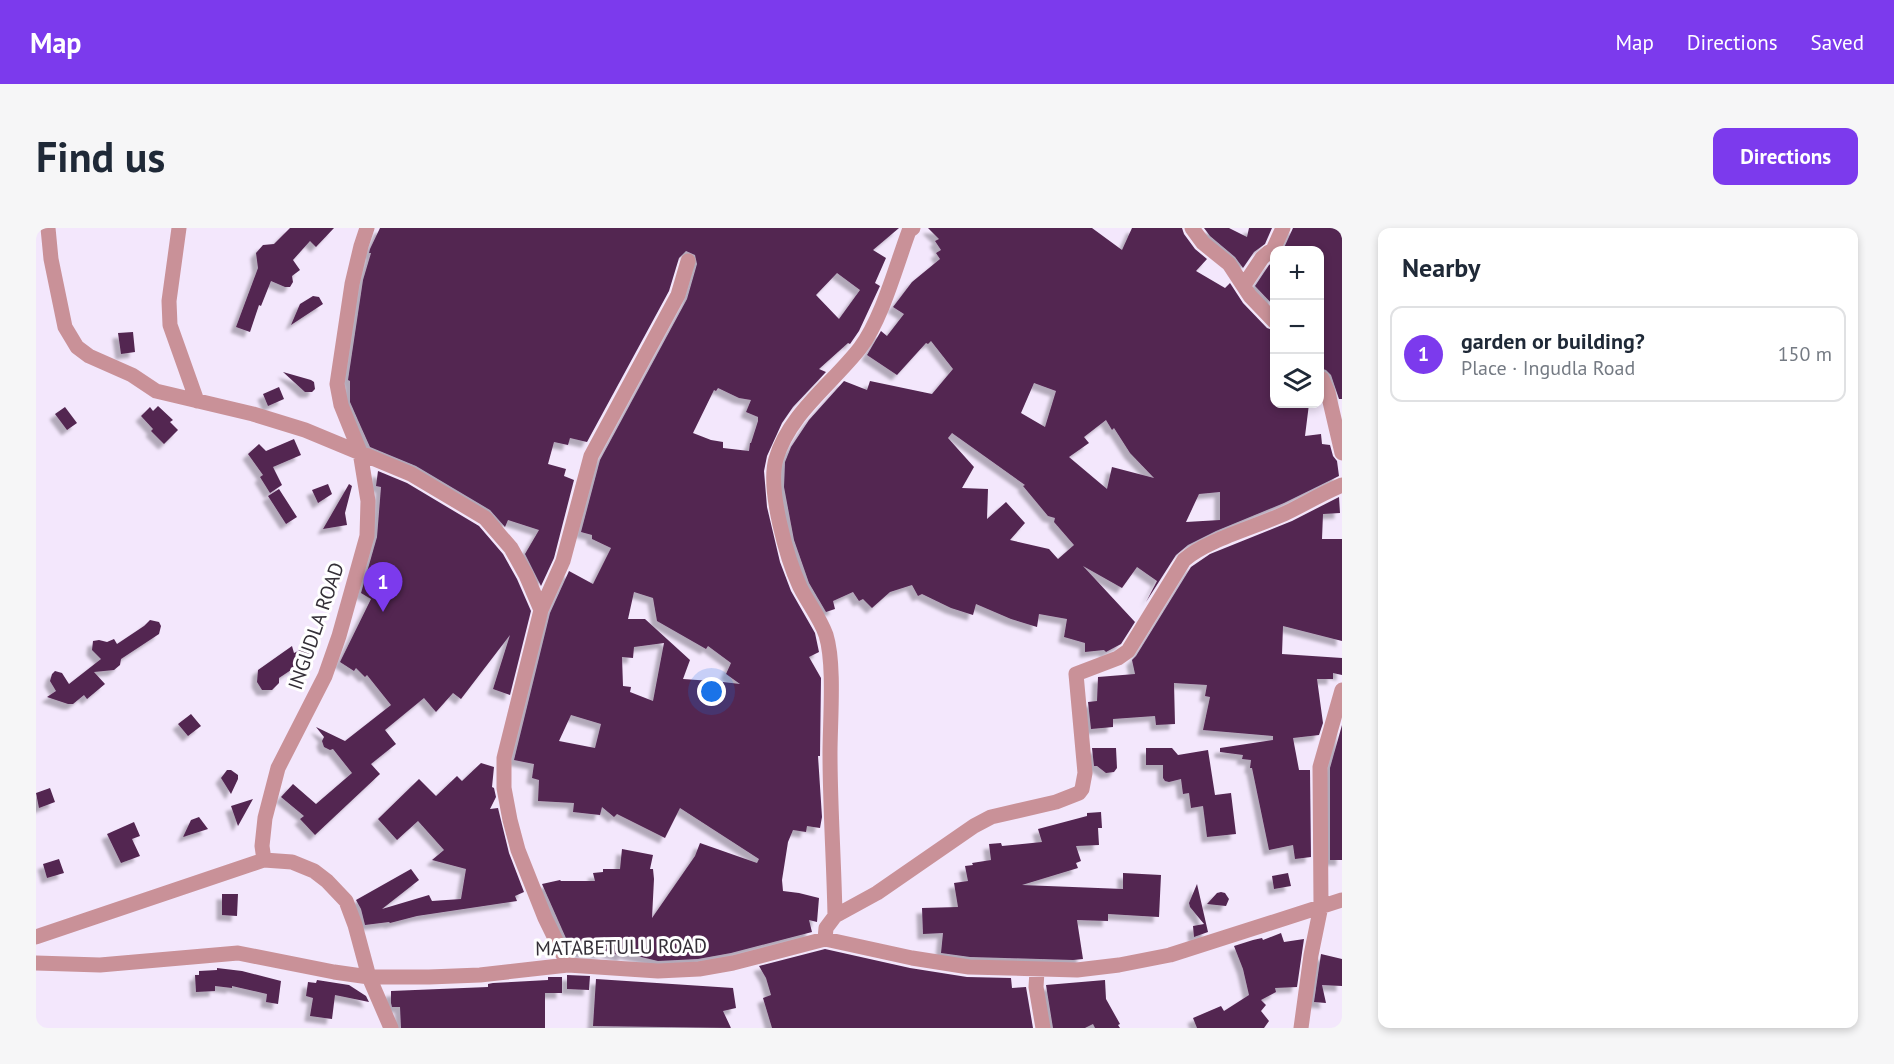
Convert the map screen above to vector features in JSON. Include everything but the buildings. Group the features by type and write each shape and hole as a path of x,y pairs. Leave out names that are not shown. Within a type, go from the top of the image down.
{"street":[{"path":"48,228 51,259 65,327 77,347 100,362 132,375 156,391 253,414 284,424 411,474 485,518 511,549 526,575 541,610"},
{"path":"179,228 169,302 170,325 197,401"},
{"name":"INGUDLA ROAD","path":"264,860 262,846 265,818 278,768 325,676 367,536 368,501 360,452 340,405 337,384 352,284 367,228"},
{"path":"835,916 830,756 830,654 826,634 800,586 790,561 779,518 774,467 780,448 794,422 861,347 871,329 909,231 913,228"},
{"path":"1192,228 1203,243 1228,264 1250,296 1270,316"},
{"path":"1244,285 1262,258 1272,252 1283,228"},
{"path":"568,965 544,918 518,850 504,788 504,758 541,610 563,561 591,456 678,295 688,261"},
{"path":"1324,384 1342,453"},
{"path":"825,939 826,928 835,916 878,893 974,826 991,818 1079,793 1085,773 1076,674 1118,658 1128,651 1184,560 1197,549 1288,512 1318,494 1342,485"},
{"path":"1301,1028 1311,955 1321,906 1320,767 1342,690"},
{"path":"36,937 264,860 291,862 314,871 346,901 369,977 391,1028"},
{"name":"MATABETULU ROAD","path":"36,963 100,965 237,953 369,977 480,975 568,965 658,971 699,969 733,963 825,939 943,964 1077,970 1170,955 1342,900"},
{"path":"1037,970 1036,987 1043,1028"}],"place":[{"name":"garden or building?","path":"383,612"}]}
